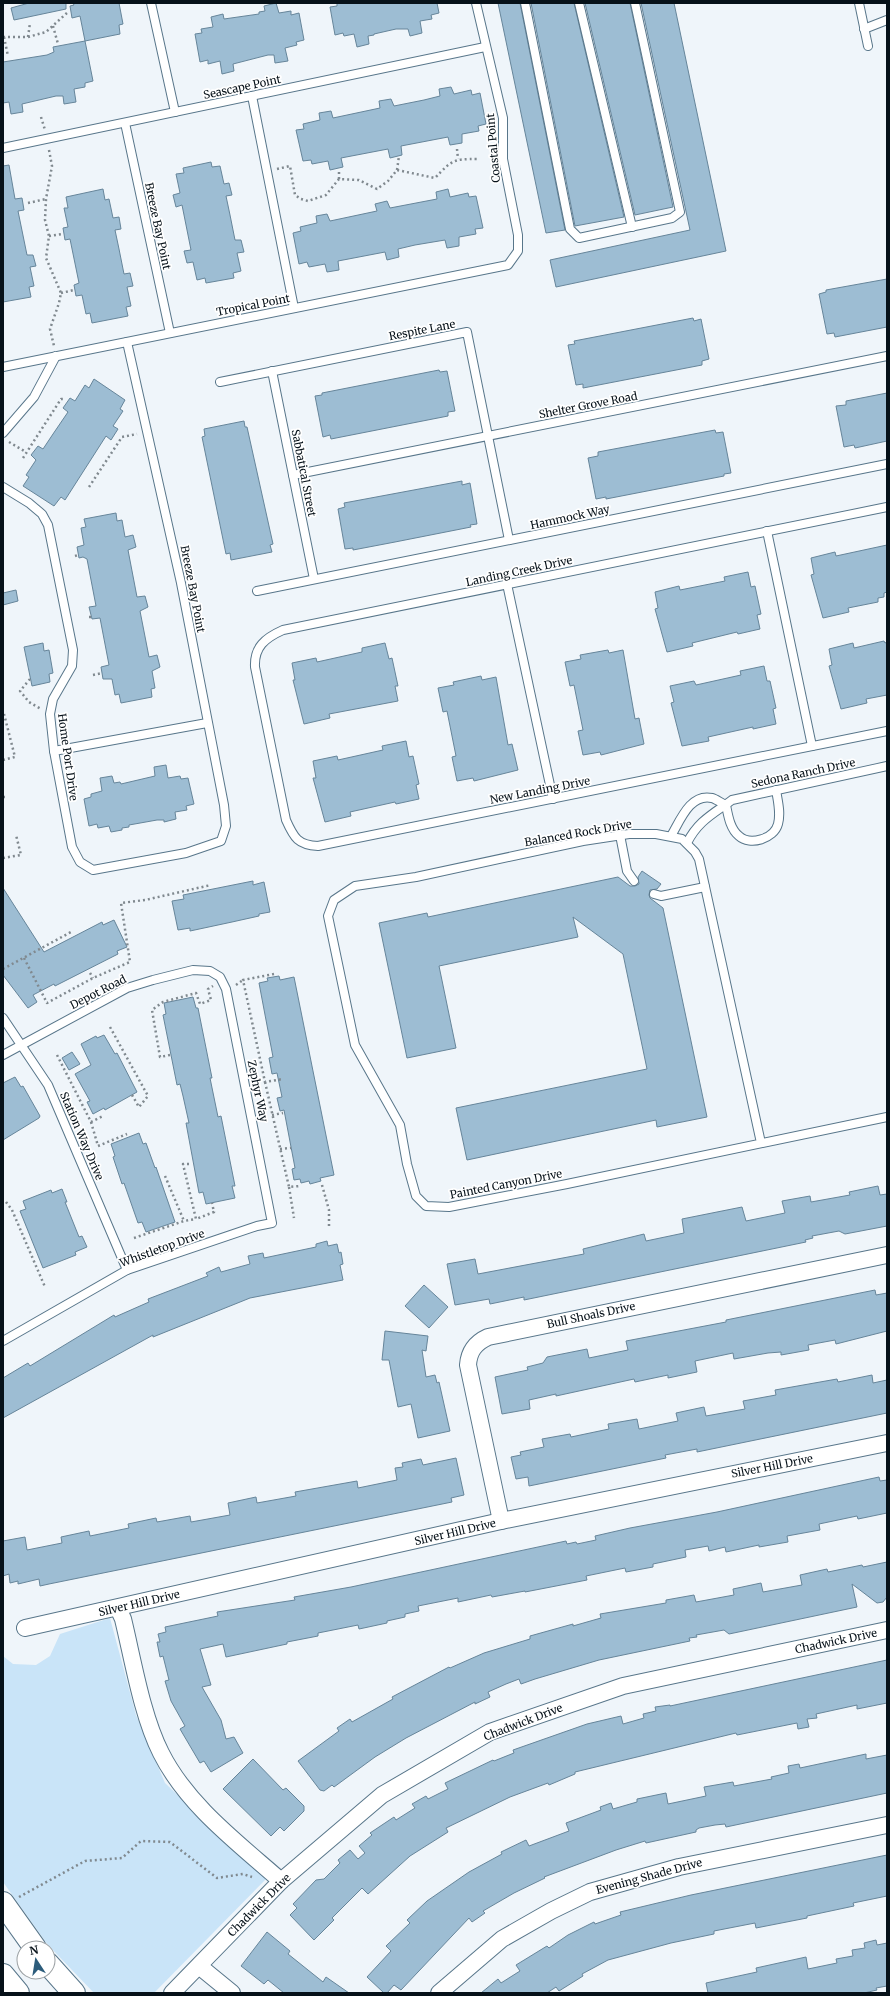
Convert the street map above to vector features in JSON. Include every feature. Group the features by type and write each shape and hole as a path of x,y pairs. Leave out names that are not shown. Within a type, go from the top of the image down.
{"main road":[{"path":"10,1901 31,1940"},
{"path":"56,1973 74,1993"},
{"path":"3,1975 18,1993"}],"street":[{"name":"Bull Shoals Drive","path":"501,1521 468,1365 471,1351 481,1340 488,1337 887,1255"},
{"name":"Silver Hill Drive","path":"24,1628 501,1521 887,1443"},
{"path":"118,1608 123,1619 148,1718 161,1753 180,1785 208,1815 279,1883"},
{"name":"Chadwick Drive","path":"172,1993 279,1883 382,1796 490,1732 623,1686 887,1630"},
{"name":"Evening Shade Drive","path":"439,1993 502,1939 590,1892 680,1867 887,1825"},
{"path":"199,1966 232,1993"}],"lane":[{"path":"151,3 175,112"},
{"name":"Coastal Point","path":"476,3 485,48 503,118 503,159 518,235 518,251 508,265"},
{"path":"525,3 570,229 579,238 672,218 680,212 635,3"},
{"path":"579,3 632,227"},
{"path":"859,3 868,46"},
{"path":"864,29 887,20"},
{"name":"Seascape Point","path":"3,148 485,48"},
{"path":"252,96 294,308"},
{"name":"Breeze Bay Point","path":"124,123 170,333"},
{"name":"Tropical Point","path":"3,367 508,265"},
{"name":"Respite Lane","path":"220,382 467,332 509,540"},
{"name":"Breeze Bay Point","path":"127,342 181,583 224,812 226,826 221,841"},
{"path":"3,433 34,397 56,356"},
{"name":"Shelter Grove Road","path":"293,475 887,356"},
{"name":"Sabbatical Street","path":"272,371 314,579"},
{"name":"Hammock Way","path":"257,591 887,464"},
{"name":"Home Port Drive","path":"3,487 29,503 42,514 48,526 73,650 72,666 53,699 50,714 54,751 72,847 80,862 93,870 186,853 221,841"},
{"name":"Landing Creek Drive","path":"271,745 254,656 260,644 270,636 283,630 887,507"},
{"path":"767,531 812,746"},
{"path":"507,584 552,799"},
{"path":"54,751 207,723"},
{"name":"New Landing Drive","path":"271,745 286,820 296,840 305,845 318,846 887,731"},
{"name":"Sedona Ranch Drive","path":"687,843 694,829 708,816 716,813 732,800 887,766"},
{"path":"671,836 686,809 694,801 711,797 726,805 730,820 739,837 745,840 762,839 774,832 778,826 779,810 776,790"},
{"name":"Balanced Rock Drive","path":"334,900 355,886 416,877 620,835 656,834 682,839 687,843"},
{"path":"620,835 627,871 634,881"},
{"path":"687,843 695,852 699,860 761,1143"},
{"path":"654,894 661,896 705,887"},
{"name":"Painted Canyon Drive","path":"334,900 328,916 355,1045 400,1125 407,1164 416,1196 426,1206 449,1206 567,1184 887,1118"},
{"name":"Depot Road","path":"3,1055 127,988 193,970 210,971"},
{"name":"Zephyr Way","path":"210,971 220,977 226,989 272,1223"},
{"name":"Station Way Drive","path":"3,1018 48,1085 128,1270"},
{"name":"Whistletop Drive","path":"3,1341 128,1270 257,1226 272,1223"}],"path":[{"path":"8,56 4,37 28,37 46,32 68,12"},
{"path":"28,37 30,23"},
{"path":"53,26 58,44"},
{"path":"41,117 52,166 46,199 45,220 50,236 46,258 61,293 50,329 56,356"},
{"path":"457,149 458,159"},
{"path":"339,179 359,180 377,189 397,170 399,156"},
{"path":"397,170 435,178 448,164 458,159 478,158"},
{"path":"290,166 296,195 300,200 308,201 326,195 339,179 339,172"},
{"path":"28,203 46,199"},
{"path":"50,236 63,234"},
{"path":"61,293 74,290"},
{"path":"23,458 60,399 63,399"},
{"path":"89,487 122,437"},
{"path":"3,439 26,452"},
{"path":"30,446 33,449"},
{"path":"93,675 102,673"},
{"path":"30,678 20,691 29,702 50,714"},
{"path":"3,760 15,757 4,714"},
{"path":"3,858 21,855 16,835"},
{"path":"24,958 47,1003 93,978 130,962 121,903 145,900 211,886"},
{"path":"3,969 71,932"},
{"path":"90,973 93,978"},
{"path":"274,974 243,980 289,1187 294,1218"},
{"path":"170,1055 160,1057 152,1010 163,1002 196,993"},
{"path":"110,1027 148,1096 139,1107 132,1095"},
{"path":"57,1056 91,1122 98,1146 127,1134"},
{"path":"265,1082 283,1079"},
{"path":"272,1115 283,1113"},
{"path":"91,1122 103,1116"},
{"path":"280,1149 291,1148"},
{"path":"189,1164 183,1164 196,1219"},
{"path":"165,1176 184,1221"},
{"path":"322,1185 328,1210 329,1229"},
{"path":"289,1187 300,1186"},
{"path":"6,1202 12,1210 45,1287"},
{"path":"134,1238 214,1212 212,1203"},
{"path":"10,1901 85,1861 122,1858 141,1841 170,1842 217,1878 243,1874 279,1883"}],"shaded area":[{"path":"110,1618 136,1715 165,1783 266,1879 154,1993 94,1993 56,1953 56,1940 44,1940 3,1882 3,1656 13,1664 36,1665 50,1656 60,1634"}],"building":[{"path":"29,3 66,3 66,9 14,20 11,8"},
{"path":"73,3 119,3 123,24 119,25 120,34 85,41 80,16 72,18 70,6 74,5"},
{"path":"276,3 279,13 291,11 291,15 299,13 304,40 296,42 297,45 285,48 288,61 275,63 274,55 268,55 233,64 234,71 222,74 220,61 208,64 208,60 200,62 195,34 202,33 201,29 213,27 211,17 223,14 224,19 259,14 259,12 265,11 264,6"},
{"path":"337,3 437,3 439,13 431,15 432,19 420,21 422,33 410,36 408,29 396,29 368,36 369,44 357,47 354,34 344,36 343,33 335,35 330,7 337,6"},
{"path":"498,3 520,3 565,230 546,233"},
{"path":"531,3 574,3 624,217 575,226"},
{"path":"585,3 630,3 673,207 635,215"},
{"path":"641,3 674,3 726,251 556,287 550,260 690,230"},
{"path":"85,41 93,81 85,83 85,87 74,89 76,102 64,104 63,96 56,96 22,104 23,112 11,114 9,102 3,103 3,62 47,55 54,52 53,47"},
{"path":"451,87 454,94 471,90 472,95 480,93 486,124 478,126 479,131 462,134 462,143 450,145 448,137 401,146 402,155 390,158 388,149 341,158 343,167 330,170 328,161 312,164 311,160 303,161 296,130 304,129 303,124 320,120 319,113 331,111 333,118 380,108 379,101 391,99 394,106 440,96 439,89"},
{"path":"211,162 212,167 220,166 224,184 229,183 232,195 226,196 235,240 241,240 244,252 237,253 241,271 233,273 234,278 206,283 205,278 197,280 193,262 187,263 184,251 191,250 182,205 176,207 173,195 180,193 176,174 184,173 183,168"},
{"path":"9,165 15,199 22,198 24,210 18,211 27,255 33,255 36,266 30,267 34,286 29,287 31,297 3,302 3,166"},
{"path":"103,189 105,200 109,199 113,218 119,217 121,229 115,230 124,274 130,273 133,286 127,287 131,306 126,307 128,316 92,323 90,313 86,314 82,295 76,296 74,285 79,283 70,239 65,240 63,228 68,227 64,208 68,208 66,197"},
{"path":"448,189 450,197 468,193 469,197 476,196 483,228 475,229 476,234 459,237 459,246 447,248 445,240 415,245 398,249 399,257 387,260 385,252 338,261 339,270 327,272 325,264 309,267 307,262 299,264 293,233 301,231 300,227 317,223 316,216 327,214 330,221 377,211 375,204 387,201 390,208 437,199 436,192"},
{"path":"887,279 887,327 835,337 834,333 827,334 819,294 826,292 826,290"},
{"path":"693,318 694,321 701,319 709,359 702,361 702,365 583,388 583,384 576,385 568,345 575,344 574,341"},
{"path":"439,370 440,372 447,371 455,411 448,412 448,416 331,439 330,435 323,437 315,396 322,395 322,393"},
{"path":"94,379 125,400 120,409 123,411 113,426 118,429 111,440 106,436 65,500 61,497 54,506 23,486 29,477 26,475 36,460 31,455 38,446 43,449 68,412 63,408 70,398 75,401 85,385 89,388"},
{"path":"887,393 887,441 855,448 854,445 844,447 836,406 846,405 846,401"},
{"path":"244,421 245,427 247,427 273,544 270,545 272,552 231,560 230,553 226,554 202,437 205,436 204,429"},
{"path":"715,430 716,433 723,432 731,473 724,474 724,476 606,499 606,497 596,499 588,458 598,456 598,452"},
{"path":"462,481 462,485 470,483 477,524 470,525 471,527 353,550 353,548 345,549 338,509 345,507 344,503"},
{"path":"116,513 117,521 122,520 125,537 133,535 136,547 128,550 137,597 145,596 148,607 140,611 149,657 157,655 160,667 152,671 155,688 151,689 152,697 121,703 119,694 115,695 112,679 103,679 101,667 109,665 100,618 92,619 89,607 96,606 87,559 83,557 79,558 77,547 84,545 81,528 86,527 84,519"},
{"path":"887,545 887,592 884,593 884,597 878,598 878,602 848,608 849,612 823,618 811,575 814,574 811,558 835,552 836,556"},
{"path":"748,572 751,587 755,586 761,614 757,615 760,629 738,634 737,632 692,643 693,646 667,652 655,609 658,608 655,592 679,586 680,590 725,581 724,577"},
{"path":"16,590 18,601 3,605 3,593"},
{"path":"884,641 885,643 887,642 887,695 866,699 867,703 841,709 829,666 832,665 829,649 853,643 854,648"},
{"path":"43,643 44,651 49,650 53,673 49,674 50,682 32,686 24,647"},
{"path":"385,643 389,659 392,658 398,686 395,686 398,701 329,714 330,718 304,724 293,680 295,680 292,663 316,658 317,662 362,652 362,648"},
{"path":"608,650 609,653 623,650 635,719 639,718 644,744 601,755 600,752 583,755 578,731 583,730 574,685 570,686 565,662 581,659 580,655"},
{"path":"764,666 767,681 770,681 776,708 773,709 776,724 753,729 753,727 708,737 709,741 682,746 671,703 674,702 670,686 694,681 696,685 741,675 740,671"},
{"path":"481,676 482,680 496,677 508,745 512,744 518,770 474,781 473,778 457,781 452,757 456,756 447,711 443,712 438,688 454,685 453,682"},
{"path":"406,741 409,757 413,756 419,784 416,785 419,799 396,804 395,802 350,812 351,816 325,822 313,778 316,778 313,761 337,756 338,760 383,750 382,746"},
{"path":"166,765 168,778 180,776 181,779 188,778 194,804 186,806 187,810 175,812 176,819 164,822 164,820 157,820 129,825 129,827 122,828 122,830 111,832 109,826 98,828 97,824 89,826 84,799 91,797 91,794 102,791 100,778 112,776 114,783 120,782 121,784 155,776 154,767"},
{"path":"642,871 661,884 657,889 650,890 649,895 650,898 663,908 707,1117 657,1127 656,1120 467,1160 456,1108 647,1069 623,954 573,917 578,937 439,966 456,1048 407,1058 379,923 427,913 428,917 618,877 630,886 635,886 639,884 638,877"},
{"path":"253,881 253,885 264,882 270,912 259,914 259,916 190,931 190,928 178,930 172,901 184,899 183,895"},
{"path":"3,888 44,952 102,922 103,925 114,920 127,947 117,951 118,954 55,986 54,984 33,995 37,1002 28,1008 3,975"},
{"path":"279,976 280,980 294,977 334,1175 320,1178 321,1181 310,1184 309,1181 301,1183 300,1179 294,1180 292,1169 295,1168 284,1110 280,1111 277,1098 282,1097 277,1073 272,1074 269,1058 273,1057 259,983 268,981 267,978"},
{"path":"193,997 196,1008 198,1008 218,1117 221,1116 235,1186 232,1186 235,1198 206,1204 203,1192 199,1193 186,1123 189,1123 180,1084 177,1085 163,1015 166,1014 164,1003"},
{"path":"104,1035 115,1054 117,1053 137,1092 105,1110 104,1108 93,1114 87,1102 90,1101 75,1074 91,1065 81,1044 96,1036 97,1038"},
{"path":"72,1052 80,1064 69,1070 62,1058"},
{"path":"15,1077 21,1087 23,1086 40,1116 3,1140 3,1083"},
{"path":"139,1133 143,1144 146,1143 155,1168 156,1167 175,1222 146,1232 142,1222 138,1223 124,1183 122,1184 113,1157 115,1156 111,1144"},
{"path":"878,1186 880,1195 887,1194 887,1226 845,1234 839,1231 812,1236 813,1238 805,1240 806,1242 524,1300 524,1297 490,1304 489,1299 455,1305 447,1264 475,1259 478,1274 584,1254 583,1249 644,1234 646,1241 684,1233 682,1219 742,1207 746,1221 785,1213 782,1201 810,1196 811,1202 850,1195 849,1192"},
{"path":"62,1189 67,1202 65,1202 79,1237 82,1236 87,1247 75,1252 76,1255 43,1268 20,1211 26,1209 23,1201 51,1190 52,1193"},
{"path":"327,1241 328,1246 337,1244 339,1253 341,1252 343,1264 340,1265 343,1280 250,1298 153,1337 153,1335 3,1418 3,1378 28,1363 30,1366 114,1315 115,1317 149,1302 148,1299 208,1276 206,1273 219,1267 221,1272 250,1264 248,1256 263,1253 264,1258 316,1247 316,1244"},
{"path":"424,1285 448,1307 429,1328 405,1306"},
{"path":"875,1290 876,1295 887,1293 887,1331 836,1344 835,1340 808,1345 809,1350 781,1355 781,1352 768,1353 734,1359 733,1353 695,1361 697,1372 668,1378 668,1375 635,1382 634,1379 556,1396 556,1394 529,1400 530,1409 502,1414 495,1377 528,1370 527,1367 543,1363 547,1357 587,1349 589,1358 628,1350 626,1341 726,1322 726,1320"},
{"path":"385,1331 428,1336 426,1351 422,1350 426,1377 435,1375 437,1383 439,1382 450,1431 418,1438 411,1404 398,1407 389,1360 382,1360"},
{"path":"872,1375 873,1383 887,1380 887,1413 697,1452 697,1449 665,1455 666,1458 529,1486 528,1477 516,1479 511,1457 521,1455 520,1452 544,1447 542,1439 570,1434 571,1437 609,1429 608,1424 637,1419 639,1429 678,1421 676,1413 704,1407 706,1416 745,1409 743,1401 776,1395 775,1390 837,1379 838,1382"},
{"path":"456,1458 464,1495 451,1498 452,1502 40,1586 39,1579 18,1584 18,1581 10,1583 9,1574 3,1576 3,1541 25,1537 27,1550 62,1543 61,1537 89,1531 90,1536 129,1528 128,1524 156,1518 157,1522 190,1516 191,1522 230,1515 228,1503 256,1497 257,1503 296,1496 295,1492 357,1481 358,1488 397,1480 395,1468 403,1467 402,1463 421,1459 423,1465"},
{"path":"879,1477 880,1481 887,1480 887,1513 858,1519 857,1516 819,1524 820,1530 787,1536 788,1542 759,1547 759,1545 726,1552 725,1547 709,1551 708,1546 685,1550 686,1557 653,1564 653,1567 626,1572 625,1568 586,1576 587,1580 525,1592 492,1597 491,1595 458,1602 458,1598 418,1606 419,1611 405,1614 405,1617 387,1621 387,1623 359,1629 358,1625 318,1633 318,1636 226,1657 223,1644 200,1649 211,1685 202,1687 221,1720 226,1739 234,1737 243,1753 211,1772 204,1761 200,1763 180,1729 185,1726 171,1701 165,1681 169,1680 163,1656 160,1657 157,1642 160,1642 158,1634 166,1632 165,1627 218,1616 217,1612 295,1600 294,1597 351,1587 566,1541 567,1544 576,1542 577,1544 596,1540 595,1536 630,1528 717,1512"},
{"path":"887,1562 887,1597 883,1602 877,1603 852,1584 857,1607 729,1634 724,1630 696,1635 697,1637 689,1638 690,1641 599,1660 521,1684 519,1679 488,1692 490,1697 475,1704 475,1702 406,1738 375,1757 334,1787 332,1785 324,1791 320,1790 298,1761 339,1731 337,1728 350,1719 352,1722 393,1699 392,1697 449,1667 450,1668 484,1653 530,1639 530,1636 601,1618 600,1614 666,1603 666,1600 694,1595 696,1602 734,1595 733,1589 761,1583 763,1592 802,1585 800,1575 827,1569 828,1572 862,1565 863,1567"},
{"path":"887,1660 887,1703 857,1709 857,1705 816,1714 817,1718 807,1719 809,1727 798,1729 797,1723 737,1735 736,1733 575,1772 575,1774 549,1785 548,1783 510,1797 446,1828 448,1832 410,1856 368,1894 362,1888 332,1918 334,1920 314,1940 290,1915 297,1908 293,1904 316,1880 324,1879 340,1863 338,1860 350,1850 358,1859 365,1853 359,1846 372,1835 370,1833 394,1817 396,1820 415,1808 412,1804 426,1796 428,1799 448,1789 445,1783 493,1760 494,1761 514,1753 513,1750 587,1724 621,1716 623,1724 644,1718 643,1714 656,1711 655,1707 670,1706"},
{"path":"866,1754 866,1759 887,1755 887,1793 726,1827 725,1824 699,1828 696,1832 646,1843 645,1841 616,1850 544,1877 545,1878 514,1893 483,1911 485,1913 472,1922 469,1918 401,1990 394,1985 387,1993 384,1993 367,1977 391,1951 386,1946 410,1923 407,1920 427,1901 469,1872 502,1854 501,1852 526,1840 529,1846 569,1831 566,1823 601,1810 600,1807 611,1803 613,1809 637,1802 637,1799 666,1793 668,1804 706,1796 704,1787 733,1782 734,1786 772,1779 771,1777 789,1773 788,1766 799,1764 800,1768"},
{"path":"253,1759 283,1790 286,1788 304,1806 304,1811 284,1831 280,1827 271,1836 223,1789"},
{"path":"887,1855 887,1896 853,1903 854,1906 807,1916 807,1918 756,1928 755,1923 714,1931 714,1934 671,1943 608,1960 582,1974 583,1976 559,1991 556,1987 547,1993 481,1993 498,1979 501,1983 520,1971 516,1965 547,1946 549,1948 568,1935 594,1922 595,1924 621,1915 620,1912 691,1895"},
{"path":"267,1932 290,1951 288,1954 323,1982 326,1977 349,1993 284,1993 268,1980 264,1984 241,1966"},
{"path":"876,1940 877,1945 887,1943 887,1986 876,1988 877,1990 864,1993 708,1993 706,1983 757,1972 756,1968 806,1957 808,1969 837,1963 836,1959 853,1956 852,1950 865,1948 864,1943"}]}
